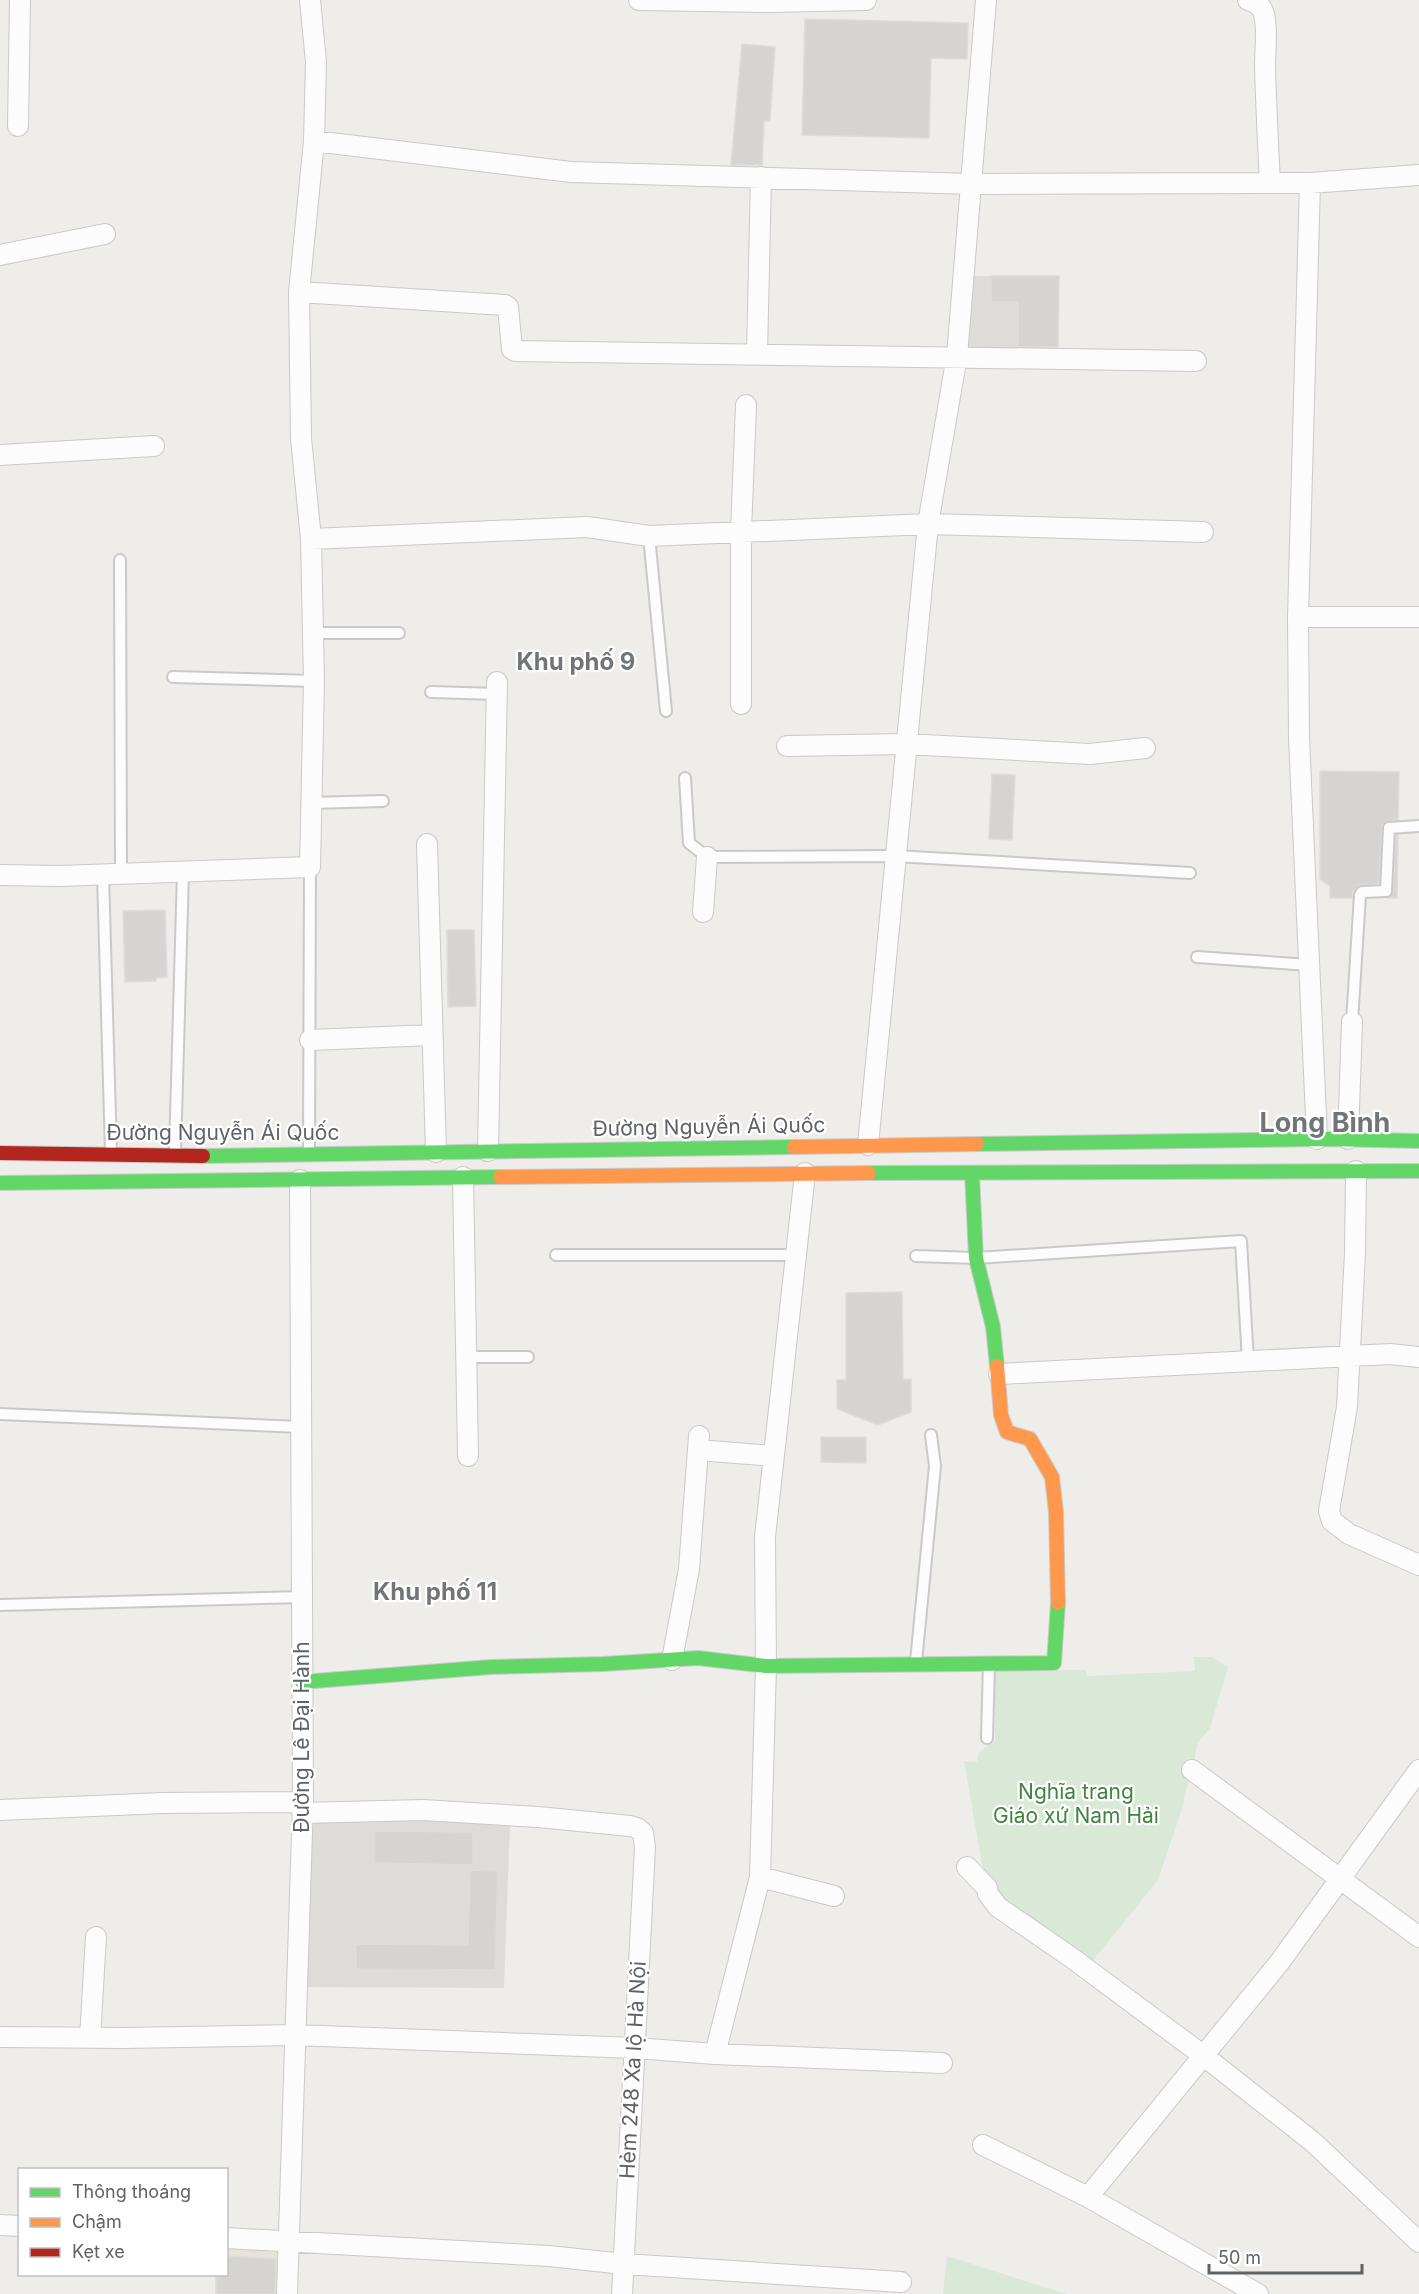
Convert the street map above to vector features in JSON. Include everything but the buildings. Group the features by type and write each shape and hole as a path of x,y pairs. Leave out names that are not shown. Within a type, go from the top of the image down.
{"main road":[{"name":"Đường Nguyễn Ái Quốc","path":"0,1153 175,1156 1317,1139 1419,1141"},
{"path":"1317,1139 1318,1172"},
{"path":"0,1183 805,1173 1419,1171"},
{"path":"302,1682 491,1667 603,1664 698,1658 766,1666 1054,1663 1058,1600 1056,1512 1052,1477 1030,1439 1007,1432 1001,1415 993,1327 976,1258 972,1173"}],"street":[{"path":"18,126 20,0"},
{"path":"0,875 112,874 310,867 314,681 311,539 301,438 299,292 314,141 316,62 310,0"},
{"path":"639,0 866,0"},
{"path":"868,1145 928,524 957,356 973,184 986,0"},
{"path":"1257,2 1264,12 1266,30 1265,63 1270,183"},
{"path":"314,141 571,172 973,184 1310,183 1419,175"},
{"path":"757,354 761,177"},
{"path":"1310,183 1298,617 1299,738 1317,1139"},
{"path":"0,255 105,234"},
{"path":"299,292 505,304 508,307 512,350 515,351 1196,361"},
{"path":"741,704 741,532 746,405"},
{"path":"0,455 154,446"},
{"path":"311,539 587,527 649,536 928,524 1203,532"},
{"path":"1298,617 1419,616"},
{"path":"488,1151 497,688"},
{"path":"787,746 906,744 1090,754 1144,748"},
{"path":"428,844 436,1152"},
{"path":"703,912 707,857"},
{"path":"1348,1139 1352,1022"},
{"path":"310,1040 432,1035"},
{"path":"1356,1171 1355,1253 1347,1407 1329,1511 1332,1521 1349,1534 1419,1565"},
{"path":"715,2054 760,1877 766,1666 765,1537 805,1173"},
{"path":"463,1177 468,1456"},
{"name":"Đường Lê Đại Hành","path":"287,2294 302,1807 300,1180"},
{"path":"999,1374 1390,1354 1419,1357"},
{"path":"672,1660 689,1569 699,1443 773,1456"},
{"path":"1192,1770 1419,1937"},
{"path":"1088,2197 1279,1963 1419,1770"},
{"path":"0,1810 163,1803 302,1807"},
{"name":"Hẻm 248 Xa lộ Hà Nội","path":"302,1807 423,1810 600,1822 637,1828 643,1833 645,1846 622,2294"},
{"path":"966,1867 987,1888 988,1894 998,1907 1072,1958 1204,2056 1313,2142 1419,2242"},
{"path":"760,1877 834,1896"},
{"path":"90,2038 96,1937"},
{"path":"0,2037 295,2036 942,2062"},
{"path":"983,2145 1088,2197 1258,2294"},
{"path":"0,2224 18,2226"},
{"path":"228,2238 549,2256 624,2264 901,2282"}],"lane":[{"path":"649,536 666,711"},
{"path":"111,1155 112,874 120,560"},
{"path":"313,633 399,633"},
{"path":"173,677 314,681"},
{"path":"431,692 497,688"},
{"path":"685,778 689,843 707,857 895,856 1190,873"},
{"path":"311,803 383,801"},
{"path":"1352,1022 1360,895 1362,892 1386,891 1389,828 1419,826"},
{"path":"309,1154 310,867"},
{"path":"175,1156 183,872"},
{"path":"1197,957 1309,965"},
{"path":"916,1256 976,1258 1241,1241 1248,1361"},
{"path":"556,1255 795,1255"},
{"path":"466,1357 528,1357"},
{"path":"0,1414 301,1427"},
{"path":"916,1664 935,1466 932,1436"},
{"path":"0,1605 302,1597"},
{"path":"987,1738 989,1663"}],"shaded area":[{"path":"972,276 1059,276 1058,351 966,349"},
{"path":"419,1817 510,1823 504,1988 304,1987 310,1820"},
{"path":"228,2245 281,2248 280,2294 216,2294 216,2276 228,2276"}],"green space":[{"name":"Nghĩa trang Giáo xứ Nam Hải","path":"1194,1657 1212,1657 1228,1667 1210,1728 1198,1743 1181,1812 1158,1880 1091,1963 1003,1902 984,1875 964,1761 977,1762 979,1752 995,1741 995,1670 1086,1670 1087,1676 1195,1671"},
{"path":"947,2256 1066,2294 943,2294"}],"traffic: fast":[{"path":"977,1144 1327,1139 1419,1141"},
{"path":"203,1156 794,1147"},
{"path":"869,1173 1419,1171"},
{"path":"972,1173 976,1258 993,1327 997,1366"},
{"path":"0,1183 500,1177"},
{"path":"302,1682 491,1667 603,1664 698,1658 766,1666 1054,1663 1058,1603"}],"traffic: slow":[{"path":"794,1147 977,1144"},
{"path":"500,1177 869,1173"},
{"path":"997,1366 1001,1415 1007,1432 1030,1439 1052,1477 1056,1512 1058,1603"}],"traffic: jam":[{"path":"0,1153 203,1156"}],"district":[{"name":"Khu phố 9","path":"576,662"},
{"name":"Long Bình","path":"1325,1123"},
{"name":"Khu phố 11","path":"435,1592"}]}
